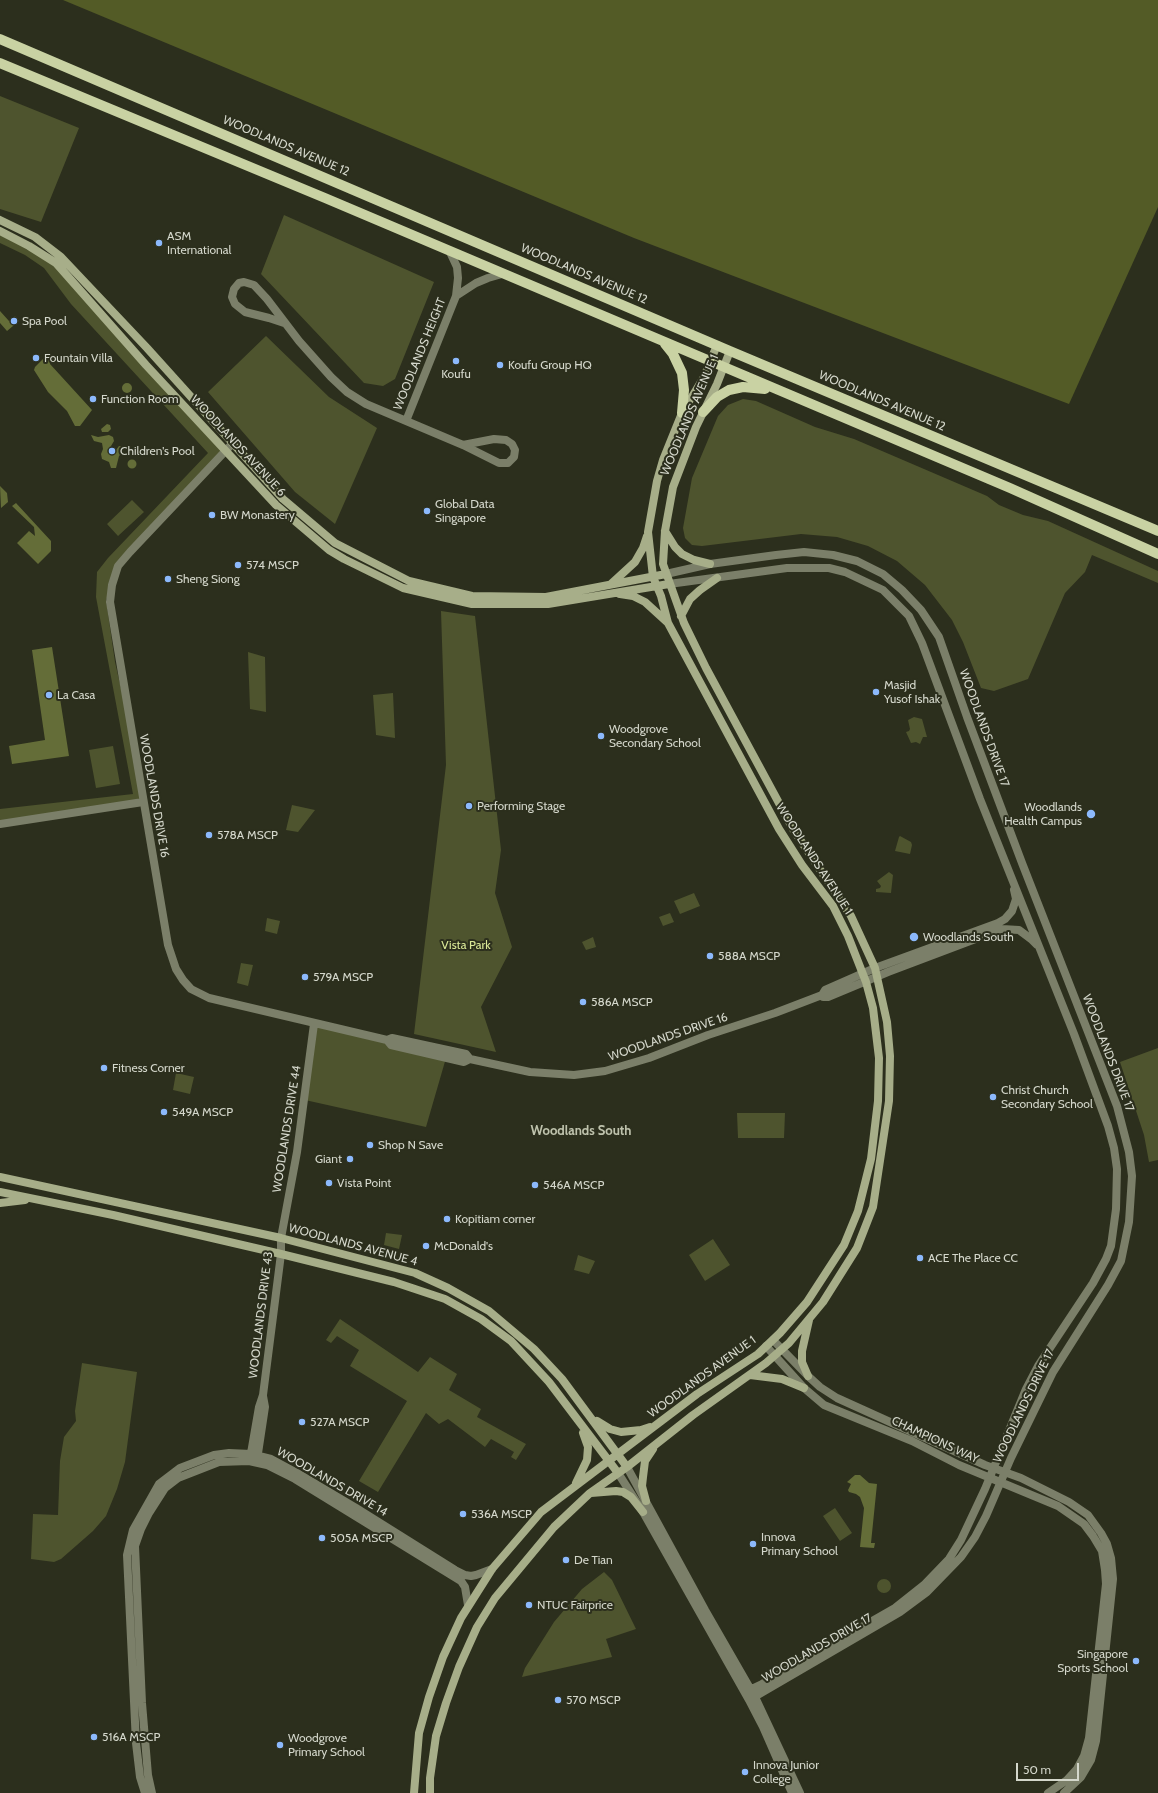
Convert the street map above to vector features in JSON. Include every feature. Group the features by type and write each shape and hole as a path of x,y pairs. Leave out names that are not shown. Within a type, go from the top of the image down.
{"main road":[{"name":"WOODLANDS AVENUE 12","path":"0,39 730,351 1158,531"},
{"path":"0,63 325,198 1003,486 1158,554"},
{"path":"665,343 674,354 682,373 684,390 682,413"},
{"path":"703,412 717,397 729,390 743,387 777,390"}],"street":[{"name":"WOODLANDS AVENUE 6","path":"0,220 35,237 61,257 147,348 283,499 335,542 409,581 472,596 546,597 666,574"},
{"name":"WOODLANDS AVENUE 6","path":"0,231 29,246 56,263 146,365 276,505 329,550 344,559 403,588 472,604 548,604 669,584"},
{"name":"WOODLANDS HEIGHT","path":"406,421 456,296 458,278 457,267 450,252"},
{"name":"WOODLANDS HEIGHT","path":"456,296 482,280 502,274"},
{"name":"WOODLANDS HEIGHT","path":"284,324 269,318 245,312 235,304 232,297 234,289 239,283 244,282 254,285 267,299 284,324 331,377 347,392 366,404 463,445 499,463 508,463 514,457 515,450 512,444 506,440 494,438 463,445"},
{"name":"WOODLANDS AVENUE 1","path":"414,1793 419,1733 429,1697 443,1657 468,1606 492,1570 541,1512 697,1394 758,1354 773,1340 807,1302 844,1245 858,1211 871,1159 878,1101 879,1051 874,1008 866,982 848,936 833,906 802,865 779,829 668,623 661,596 653,577 648,532 657,481 663,460 682,413 704,377 717,345"},
{"name":"WOODLANDS AVENUE 1","path":"430,1793 430,1778 436,1736 459,1667 477,1627 494,1598 554,1527 590,1493 627,1467 693,1415 750,1375 782,1349 810,1319 823,1302 857,1248 873,1207 889,1100 890,1056 887,1022 878,977 850,916 793,829 706,668 681,616 663,564 664,531 673,488 682,461 724,368 730,351"},
{"name":"WOODLANDS DRIVE 16","path":"232,444 118,566 112,585 110,602 168,945 176,969 191,989 209,998 386,1040 391,1045 464,1062 470,1059 530,1072 574,1075 604,1071 650,1058 822,995 824,990 862,973 1005,919 1012,911 1016,900 1013,879"},
{"path":"664,531 682,554 694,560 710,564"},
{"path":"611,584 635,562 643,548 648,532"},
{"name":"WOODLANDS DRIVE 17","path":"666,574 710,564 804,552 847,557 883,574 902,590 921,610 938,637 1022,863 1117,1106 1129,1152 1132,1176 1129,1222 1121,1261 1108,1285 1053,1372 975,1537 961,1557 927,1592 900,1612 752,1698"},
{"name":"WOODLANDS DRIVE 17","path":"669,584 787,568 829,568 845,572 883,590 909,616 922,643 978,792 1108,1126 1114,1148 1117,1169 1116,1209 1111,1246 1106,1259 1093,1284 1038,1366 1026,1389 990,1478 961,1540 949,1559 924,1585 895,1608 748,1690"},
{"path":"681,616 690,599 718,578"},
{"path":"611,593 633,596 645,602 668,623"},
{"path":"732,715 730,725 736,749"},
{"path":"0,824 143,802"},
{"name":"WOODLANDS DRIVE 16","path":"822,995 823,997 828,998 878,977 1002,930 1019,930 1031,939 1040,949"},
{"name":"WOODLANDS DRIVE 44","path":"281,1238 297,1152 314,1024"},
{"name":"WOODLANDS AVENUE 4","path":"2,1176 281,1238 415,1273 489,1311 534,1349 562,1379 591,1416 627,1467"},
{"name":"WOODLANDS AVENUE 4","path":"0,1192 281,1254 394,1282 445,1299 481,1319 511,1341 549,1382 618,1473"},
{"path":"0,1203 32,1199"},
{"name":"WOODLANDS DRIVE 43","path":"254,1458 265,1407 263,1395 281,1254 281,1238"},
{"path":"808,1376 802,1362 802,1351 810,1319"},
{"name":"CHAMPIONS WAY","path":"773,1340 820,1387 837,1398 1069,1502 1088,1515 1107,1544 1111,1558 1113,1578 1096,1741 1091,1760 1081,1777 1064,1793"},
{"name":"CHAMPIONS WAY","path":"766,1346 773,1357 804,1388 824,1405 912,1441 959,1465 1058,1506 1084,1524 1093,1536 1102,1551 1106,1584 1089,1738 1084,1756 1077,1769 1067,1780 1048,1793"},
{"path":"750,1375 782,1379 804,1388"},
{"path":"676,1410 682,1415 693,1415"},
{"path":"572,1488 584,1470 587,1460 588,1447 575,1416"},
{"path":"591,1416 610,1429 621,1432 640,1430 655,1426"},
{"path":"646,1501 642,1486 645,1463 656,1445"},
{"name":"WOODLANDS DRIVE 14","path":"145,1793 140,1777 136,1744 128,1571 129,1544 133,1530 159,1484 180,1468 214,1455 236,1453 254,1458 294,1479 461,1581 467,1593 468,1606"},
{"name":"WOODLANDS DRIVE 14","path":"152,1793 148,1775 142,1703 135,1546 149,1513 165,1488 178,1478 219,1462 254,1458 271,1459 297,1473 455,1570 465,1575 476,1575 492,1570"},
{"path":"627,1467 722,1641 800,1793"},
{"path":"618,1473 643,1512 748,1690"},
{"path":"590,1493 616,1491 623,1492 631,1497 643,1512"},
{"path":"752,1698 763,1728 792,1793"}],"green space":[{"path":"0,96 79,128 41,222 0,209"},
{"path":"284,215 434,282 395,379 383,386 364,383 261,274"},
{"path":"0,233 56,264 224,451 129,552 106,600 115,662 130,728 143,802 0,823 0,809 133,794 96,597 97,572 108,558 208,453 71,304 44,268 25,255 0,243"},
{"path":"266,336 329,397 377,428 335,524 295,492 208,392"},
{"path":"743,399 756,401 815,427 854,439 987,496 999,505 1023,515 1048,521 1158,571 1158,583 1092,555 1085,572 1065,593 1028,679 994,691 981,688 963,642 952,620 925,585 897,561 868,546 837,537 801,534 702,546 692,545 685,538 683,528 692,478 718,416 728,405"},
{"path":"132,500 144,512 118,536 107,524"},
{"name":"Vista Park","path":"441,611 475,616 501,850 495,893 512,947 481,1007 496,1052 414,1034 446,765"},
{"path":"248,652 265,657 266,712 250,709"},
{"path":"393,693 395,738 376,735 373,695"},
{"path":"914,717 922,719 927,737 923,737 920,744 916,742 911,743 906,732 910,729 908,720"},
{"path":"113,746 120,784 96,788 89,750"},
{"path":"292,805 315,810 298,832 286,830"},
{"path":"900,836 911,842 912,845 910,854 895,851"},
{"path":"889,872 893,875 891,893 876,892 876,889 880,888 881,886 877,881"},
{"path":"694,893 700,906 680,914 674,901"},
{"path":"670,913 674,922 663,926 659,917"},
{"path":"267,918 280,921 277,934 265,931"},
{"path":"593,937 596,947 586,950 582,942"},
{"path":"241,963 253,965 248,986 237,983"},
{"path":"315,1025 446,1058 426,1127 305,1100"},
{"path":"1158,1048 1158,1160 1149,1162 1144,1135 1120,1062"},
{"path":"176,1073 194,1077 190,1094 173,1090"},
{"path":"737,1113 785,1113 784,1138 738,1138"},
{"path":"386,1233 402,1235 399,1249 384,1245"},
{"path":"713,1239 730,1265 705,1281 689,1255"},
{"path":"578,1255 595,1261 589,1274 574,1270"},
{"path":"340,1319 418,1372 430,1357 457,1374 449,1390 481,1409 477,1417 526,1444 516,1460 511,1457 514,1452 491,1439 485,1447 448,1419 439,1424 426,1413 378,1492 359,1481 407,1401 350,1366 359,1350 337,1336 331,1343 326,1340"},
{"path":"82,1363 137,1372 125,1462 117,1489 106,1516 93,1531 61,1559 54,1562 31,1559 33,1514 58,1515 60,1461 64,1437 76,1421 75,1411"},
{"path":"835,1508 852,1533 840,1541 823,1516"},
{"path":"604,1572 612,1580 636,1629 606,1639 612,1657 522,1677 525,1668 554,1622 582,1589"},
{"path":"884,1579 889,1581 891,1586 889,1591 884,1593 879,1591 877,1586 879,1581"}],"shaded area":[{"path":"63,0 1158,0 1158,207 1069,404 634,238"},
{"name":"Spa Pool","path":"0,311 9,321 15,316 19,321 7,331 0,323"},
{"path":"47,352 49,354 50,364 92,410 80,426 75,426 67,411 48,392 34,370"},
{"path":"125,383 129,383 131,384 131,392 125,393 122,390 122,386"},
{"path":"107,424 110,425 111,429 108,432 102,432 101,429"},
{"name":"Children's Pool","path":"91,435 98,437 109,435 113,437 114,441 111,446 114,451 119,446 124,447 123,452 119,456 116,468 111,468 109,462 102,459 102,443 94,441"},
{"path":"130,460 134,460 136,464 134,468 130,468 128,466 128,462"},
{"path":"0,486 7,493 8,502 1,508"},
{"path":"16,503 51,541 51,551 38,564 17,543 29,531 35,536 34,527 12,506"},
{"name":"La Casa","path":"52,647 69,756 12,764 9,746 45,740 32,650"},
{"path":"855,1475 860,1475 869,1483 877,1484 871,1543 875,1543 874,1548 860,1547 864,1508 860,1497 849,1492 848,1490 851,1484 847,1482"}],"place":[{"name":"ASM International","path":"159,243"},
{"name":"Spa Pool","path":"14,321"},
{"name":"Fountain Villa","path":"36,358"},
{"name":"Koufu","path":"456,361"},
{"name":"Koufu Group HQ","path":"500,365"},
{"name":"Function Room","path":"93,399"},
{"name":"Children's Pool","path":"112,451"},
{"name":"Global Data Singapore","path":"427,511"},
{"name":"BW Monastery","path":"212,515"},
{"name":"574 MSCP","path":"238,565"},
{"name":"Sheng Siong","path":"168,579"},
{"name":"Masjid Yusof Ishak","path":"876,692"},
{"name":"La Casa","path":"49,695"},
{"name":"Woodgrove Secondary School","path":"601,736"},
{"name":"Performing Stage","path":"469,806"},
{"name":"Woodlands Health Campus","path":"1091,814"},
{"name":"578A MSCP","path":"209,835"},
{"name":"Woodlands South","path":"914,937"},
{"name":"588A MSCP","path":"710,956"},
{"name":"579A MSCP","path":"305,977"},
{"name":"586A MSCP","path":"583,1002"},
{"name":"Fitness Corner","path":"104,1068"},
{"name":"Christ Church Secondary School","path":"993,1097"},
{"name":"549A MSCP","path":"164,1112"},
{"name":"Shop N Save","path":"370,1145"},
{"name":"Giant","path":"350,1159"},
{"name":"Vista Point","path":"329,1183"},
{"name":"546A MSCP","path":"535,1185"},
{"name":"Kopitiam corner","path":"447,1219"},
{"name":"McDonald's","path":"426,1246"},
{"name":"ACE The Place CC","path":"920,1258"},
{"name":"527A MSCP","path":"302,1422"},
{"name":"536A MSCP","path":"463,1514"},
{"name":"505A MSCP","path":"322,1538"},
{"name":"Innova Primary School","path":"753,1544"},
{"name":"De Tian","path":"566,1560"},
{"name":"NTUC Fairprice","path":"529,1605"},
{"name":"Singapore Sports School","path":"1136,1661"},
{"name":"570 MSCP","path":"558,1700"},
{"name":"516A MSCP","path":"94,1737"},
{"name":"Woodgrove Primary School","path":"280,1745"},
{"name":"Innova Junior College","path":"745,1772"}],"district":[{"name":"Woodlands South","path":"581,1131"}]}
